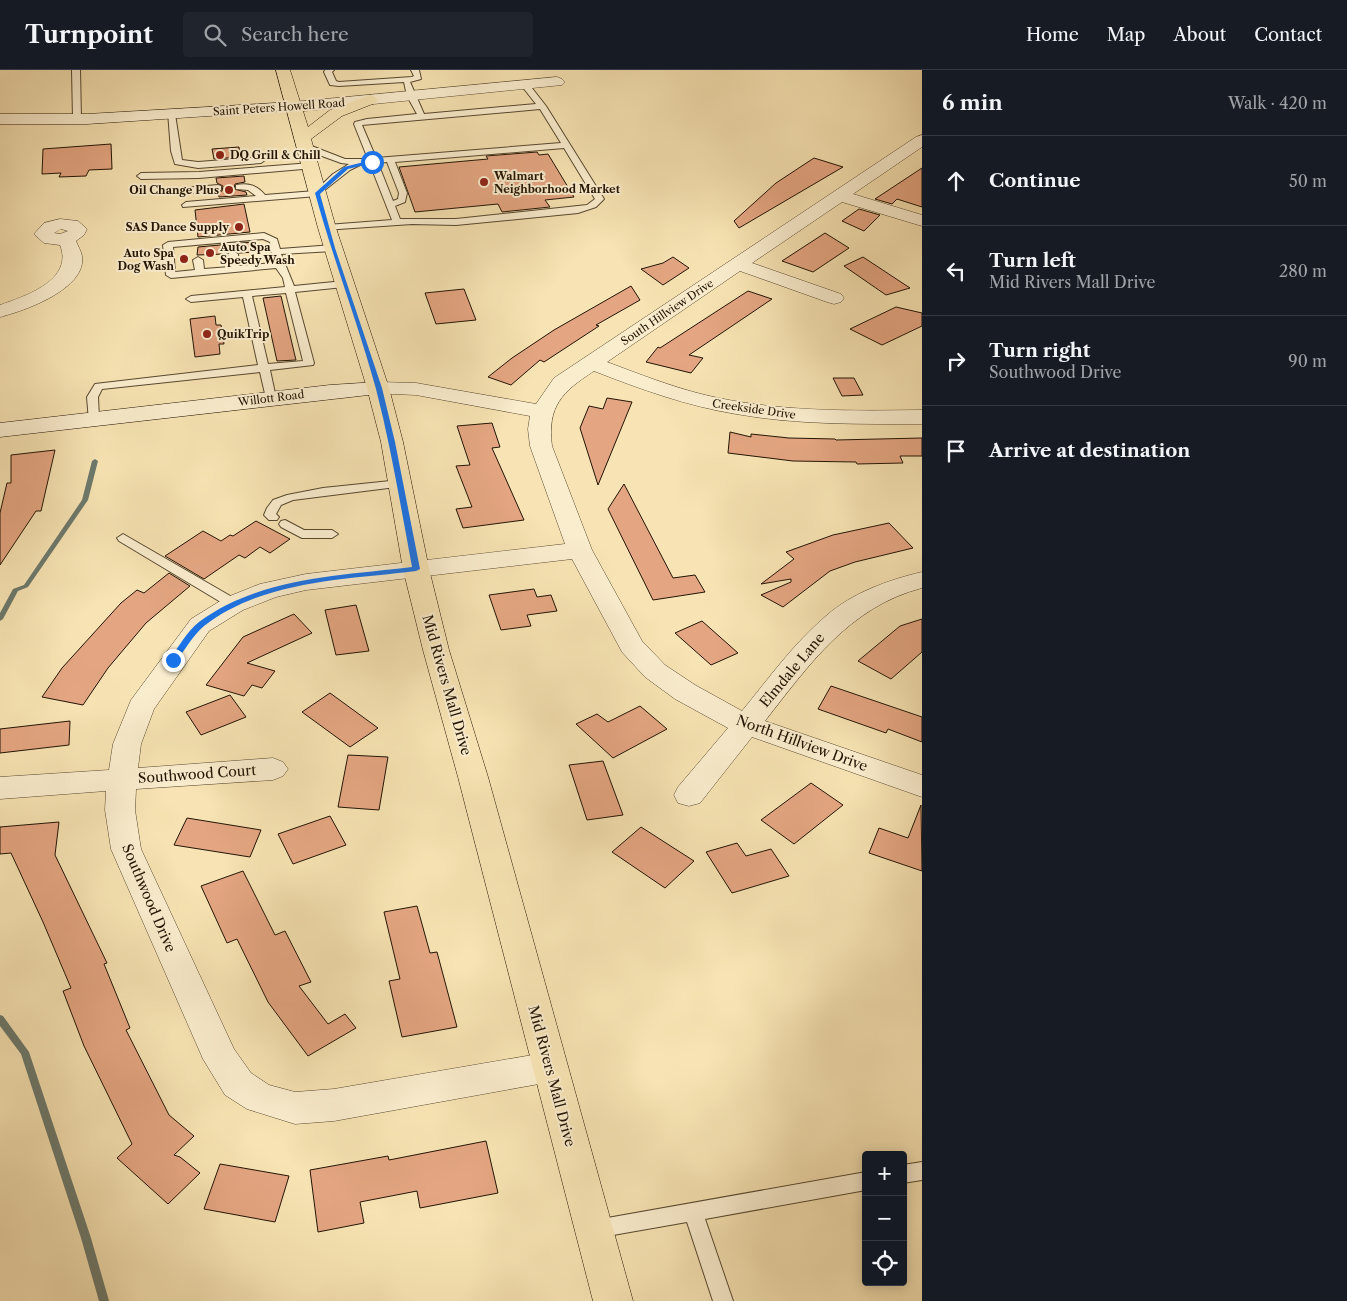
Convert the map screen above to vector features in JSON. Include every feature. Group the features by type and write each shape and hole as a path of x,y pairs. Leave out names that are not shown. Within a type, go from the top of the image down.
{"main road":[{"name":"Mid Rivers Mall Drive","path":"283,70 327,228 378,388 400,484 416,569 436,650 473,777 613,1301"},
{"path":"304,143 336,113 370,100"}],"street":[{"name":"Saint Peters Howell Road","path":"0,120 77,119 294,107 557,82"},
{"name":"South Hillview Drive","path":"580,550 541,446 539,429 542,412 562,383 922,140"},
{"path":"838,195 922,221"},
{"path":"0,311 34,299 50,300 70,291 68,283 61,280 71,265 73,258 66,238"},
{"path":"738,264 834,298"},
{"name":"Creekside Drive","path":"592,363 664,391 753,411 845,418 922,417"},
{"name":"Willott Road","path":"0,430 270,398 378,388 416,389 542,412"},
{"name":"Southwood Drive","path":"550,1067 334,1105 295,1108 260,1098 238,1084 221,1060 126,849 120,810 127,744 141,707 200,625 234,604 269,590 297,584 580,550"},
{"name":"North Hillview Drive","path":"580,550 631,646 655,671 685,692 746,725 922,786"},
{"name":"Elmdale Lane","path":"689,795 810,646 836,621 870,599 906,584 922,580"},
{"name":"Southwood Court","path":"0,788 273,769"}],"lane":[{"path":"76,70 77,119"},
{"path":"330,70 328,72 331,81 339,84 406,80 418,77 415,70"},
{"path":"406,80 411,96 422,117"},
{"path":"327,228 397,222 456,222 591,208 600,199 542,106 525,85"},
{"path":"397,222 367,162 358,124 542,106"},
{"path":"171,114 178,162 186,164 261,160"},
{"path":"304,143 342,160 367,162 566,145"},
{"path":"390,160 404,193 402,200 390,205"},
{"path":"186,205 317,193 341,171 367,162"},
{"path":"141,176 199,175 311,166"},
{"path":"239,187 252,187 257,190 262,198"},
{"path":"184,191 218,188"},
{"path":"93,419 92,396 95,389 99,386 309,363 289,281 279,265 274,241 264,236 231,246 168,245 171,275 279,265"},
{"path":"231,246 235,269"},
{"path":"276,252 333,248"},
{"path":"198,260 200,272"},
{"path":"191,299 344,284"},
{"path":"247,294 270,398"},
{"path":"273,516 270,515 271,511 280,501 323,492 400,484"},
{"path":"285,524 302,534 332,534"},
{"path":"123,538 234,604"},
{"path":"907,1173 922,1171"},
{"path":"594,1229 862,1182"},
{"path":"694,1212 723,1301"}],"building":[{"path":"111,144 112,169 89,170 86,176 59,177 61,173 42,174 43,149"},
{"path":"239,147 240,157 214,159 212,149"},
{"name":"Walmart Neighborhood Market","path":"537,152 539,155 548,154 574,197 545,200 550,207 502,212 498,204 415,212 399,167 488,159 486,156"},
{"path":"814,158 843,167 739,228 734,221 776,183"},
{"path":"922,168 922,207 897,199 892,204 875,199"},
{"path":"244,176 245,182 235,184 234,189 246,192 247,195 219,197 218,192 222,191 223,186 217,183 216,178"},
{"path":"244,204 250,232 198,237 195,210"},
{"path":"859,209 880,215 864,231 842,221"},
{"path":"825,233 849,248 813,272 782,261"},
{"path":"253,242 255,252 239,253 232,249 226,254 197,255 198,247"},
{"path":"673,257 689,268 663,285 641,269 663,263"},
{"path":"863,257 910,288 886,295 844,266"},
{"path":"631,286 640,300 596,325 599,326 544,362 540,360 511,385 488,377 512,358 554,330"},
{"path":"464,289 476,320 436,324 425,293"},
{"path":"748,291 772,299 689,355 703,358 691,373 646,362 658,347 660,348"},
{"name":"QuikTrip","path":"281,296 296,360 277,361 263,298"},
{"path":"896,307 922,313 922,326 882,345 850,329"},
{"name":"QuikTrip","path":"215,316 216,325 221,325 224,344 219,344 220,354 195,357 190,319"},
{"path":"833,378 854,378 863,395 842,396"},
{"path":"607,398 632,402 598,485 580,428 589,406 603,409"},
{"path":"492,423 500,447 492,448 524,520 463,528 456,509 472,507 456,466 470,465 457,426"},
{"path":"730,432 751,437 751,434 836,440 922,438 922,456 900,456 903,463 857,464 856,462 793,461 728,453"},
{"path":"55,450 41,511 36,511 0,565 0,513 7,483 11,483 11,455"},
{"path":"624,484 673,578 695,575 705,592 653,600 608,509"},
{"path":"256,521 290,539 270,553 260,547 245,558 239,555 204,579 165,556 203,531 221,541 230,535 233,536"},
{"path":"889,523 913,548 855,562 830,571 783,607 761,595 791,582 791,579 761,584 794,559 786,552 833,535"},
{"path":"169,573 190,586 146,623 108,668 83,705 42,697 62,668 121,603 137,590 144,593"},
{"path":"534,589 537,597 551,595 557,611 527,615 531,626 501,630 489,595"},
{"path":"356,605 369,651 336,655 325,610"},
{"path":"294,614 312,633 247,663 275,671 262,688 252,685 244,696 206,685 243,637"},
{"path":"922,619 922,652 891,679 858,661 900,626"},
{"path":"702,621 738,653 711,665 675,633"},
{"path":"831,686 922,717 922,742 888,729 886,733 818,709"},
{"path":"330,693 378,728 350,747 302,712"},
{"path":"230,695 246,717 201,735 186,712"},
{"path":"640,706 667,729 613,758 576,724 597,714 608,722"},
{"path":"70,721 69,745 0,753 0,729"},
{"path":"348,755 388,757 379,810 338,807"},
{"path":"603,761 623,815 587,820 569,765"},
{"path":"811,783 843,805 794,844 761,820"},
{"path":"921,805 922,871 869,853 879,828 908,838"},
{"path":"330,816 346,845 293,864 278,834"},
{"path":"187,818 261,830 250,857 174,845"},
{"path":"59,822 55,855 107,963 104,964 130,1028 126,1030 169,1115 194,1136 174,1155 180,1157 200,1173 168,1204 117,1158 132,1144 84,1046 63,991 71,988 43,922 11,853 0,854 0,827"},
{"path":"641,827 694,861 665,888 612,852"},
{"path":"737,843 746,856 771,849 789,876 732,893 706,852"},
{"path":"243,871 275,935 285,931 311,982 299,986 328,1024 345,1014 356,1028 308,1056 268,1002 237,939 227,943 201,886"},
{"path":"417,906 430,953 437,952 457,1027 402,1037 389,981 400,979 384,912"},
{"path":"486,1141 498,1193 420,1208 417,1191 360,1202 364,1223 318,1232 310,1170 388,1156 389,1160"},
{"path":"220,1164 289,1176 275,1222 204,1209"}],"waterway":[{"path":"0,619 15,590 26,586 85,500 95,461"},
{"path":"0,1019 25,1052 86,1238 104,1301"}],"place":[{"name":"DQ Grill & Chill","path":"220,155"},
{"name":"Walmart Neighborhood Market","path":"484,182"},
{"name":"Oil Change Plus","path":"229,190"},
{"name":"SAS Dance Supply","path":"239,227"},
{"name":"Auto Spa Speedy Wash","path":"210,253"},
{"name":"Auto Spa Dog Wash","path":"184,259"},
{"name":"QuikTrip","path":"207,334"}],"route":[{"path":"173,660 200,625 234,604 269,590 306,582 416,569 392,442 378,388 317,193 336,174 346,168 362,162 372,162"}]}
